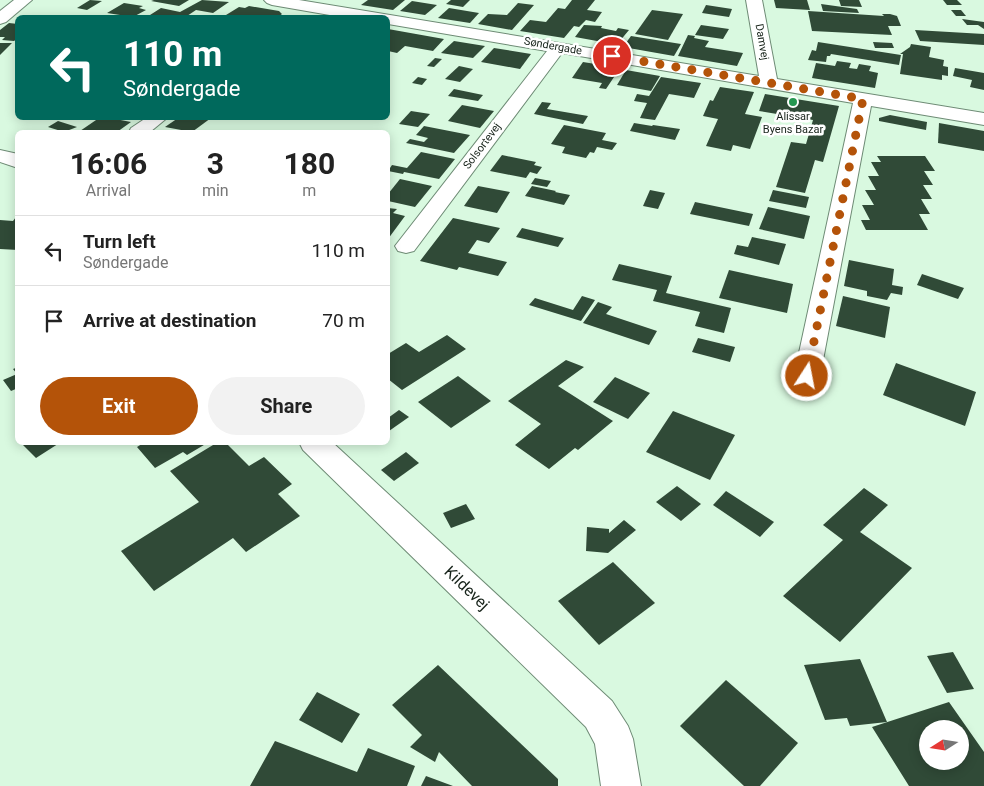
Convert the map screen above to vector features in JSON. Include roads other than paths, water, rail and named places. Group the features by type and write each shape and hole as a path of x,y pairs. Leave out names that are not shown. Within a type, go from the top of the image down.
{"street":[{"path":"0,19 24,0"},
{"path":"272,0 361,15"},
{"name":"Damvej","path":"754,0 769,84"},
{"path":"298,15 309,6"},
{"name":"Søndergade","path":"390,19 984,119"},
{"name":"Solsortevej","path":"406,246 558,47"},
{"path":"807,376 863,99"},
{"path":"141,130 155,120"},
{"path":"0,156 15,161"},
{"name":"Kildevej","path":"317,445 599,714 614,738 625,783"}],"place":[{"name":"Alissar Byens Bazar","path":"793,102"}]}
